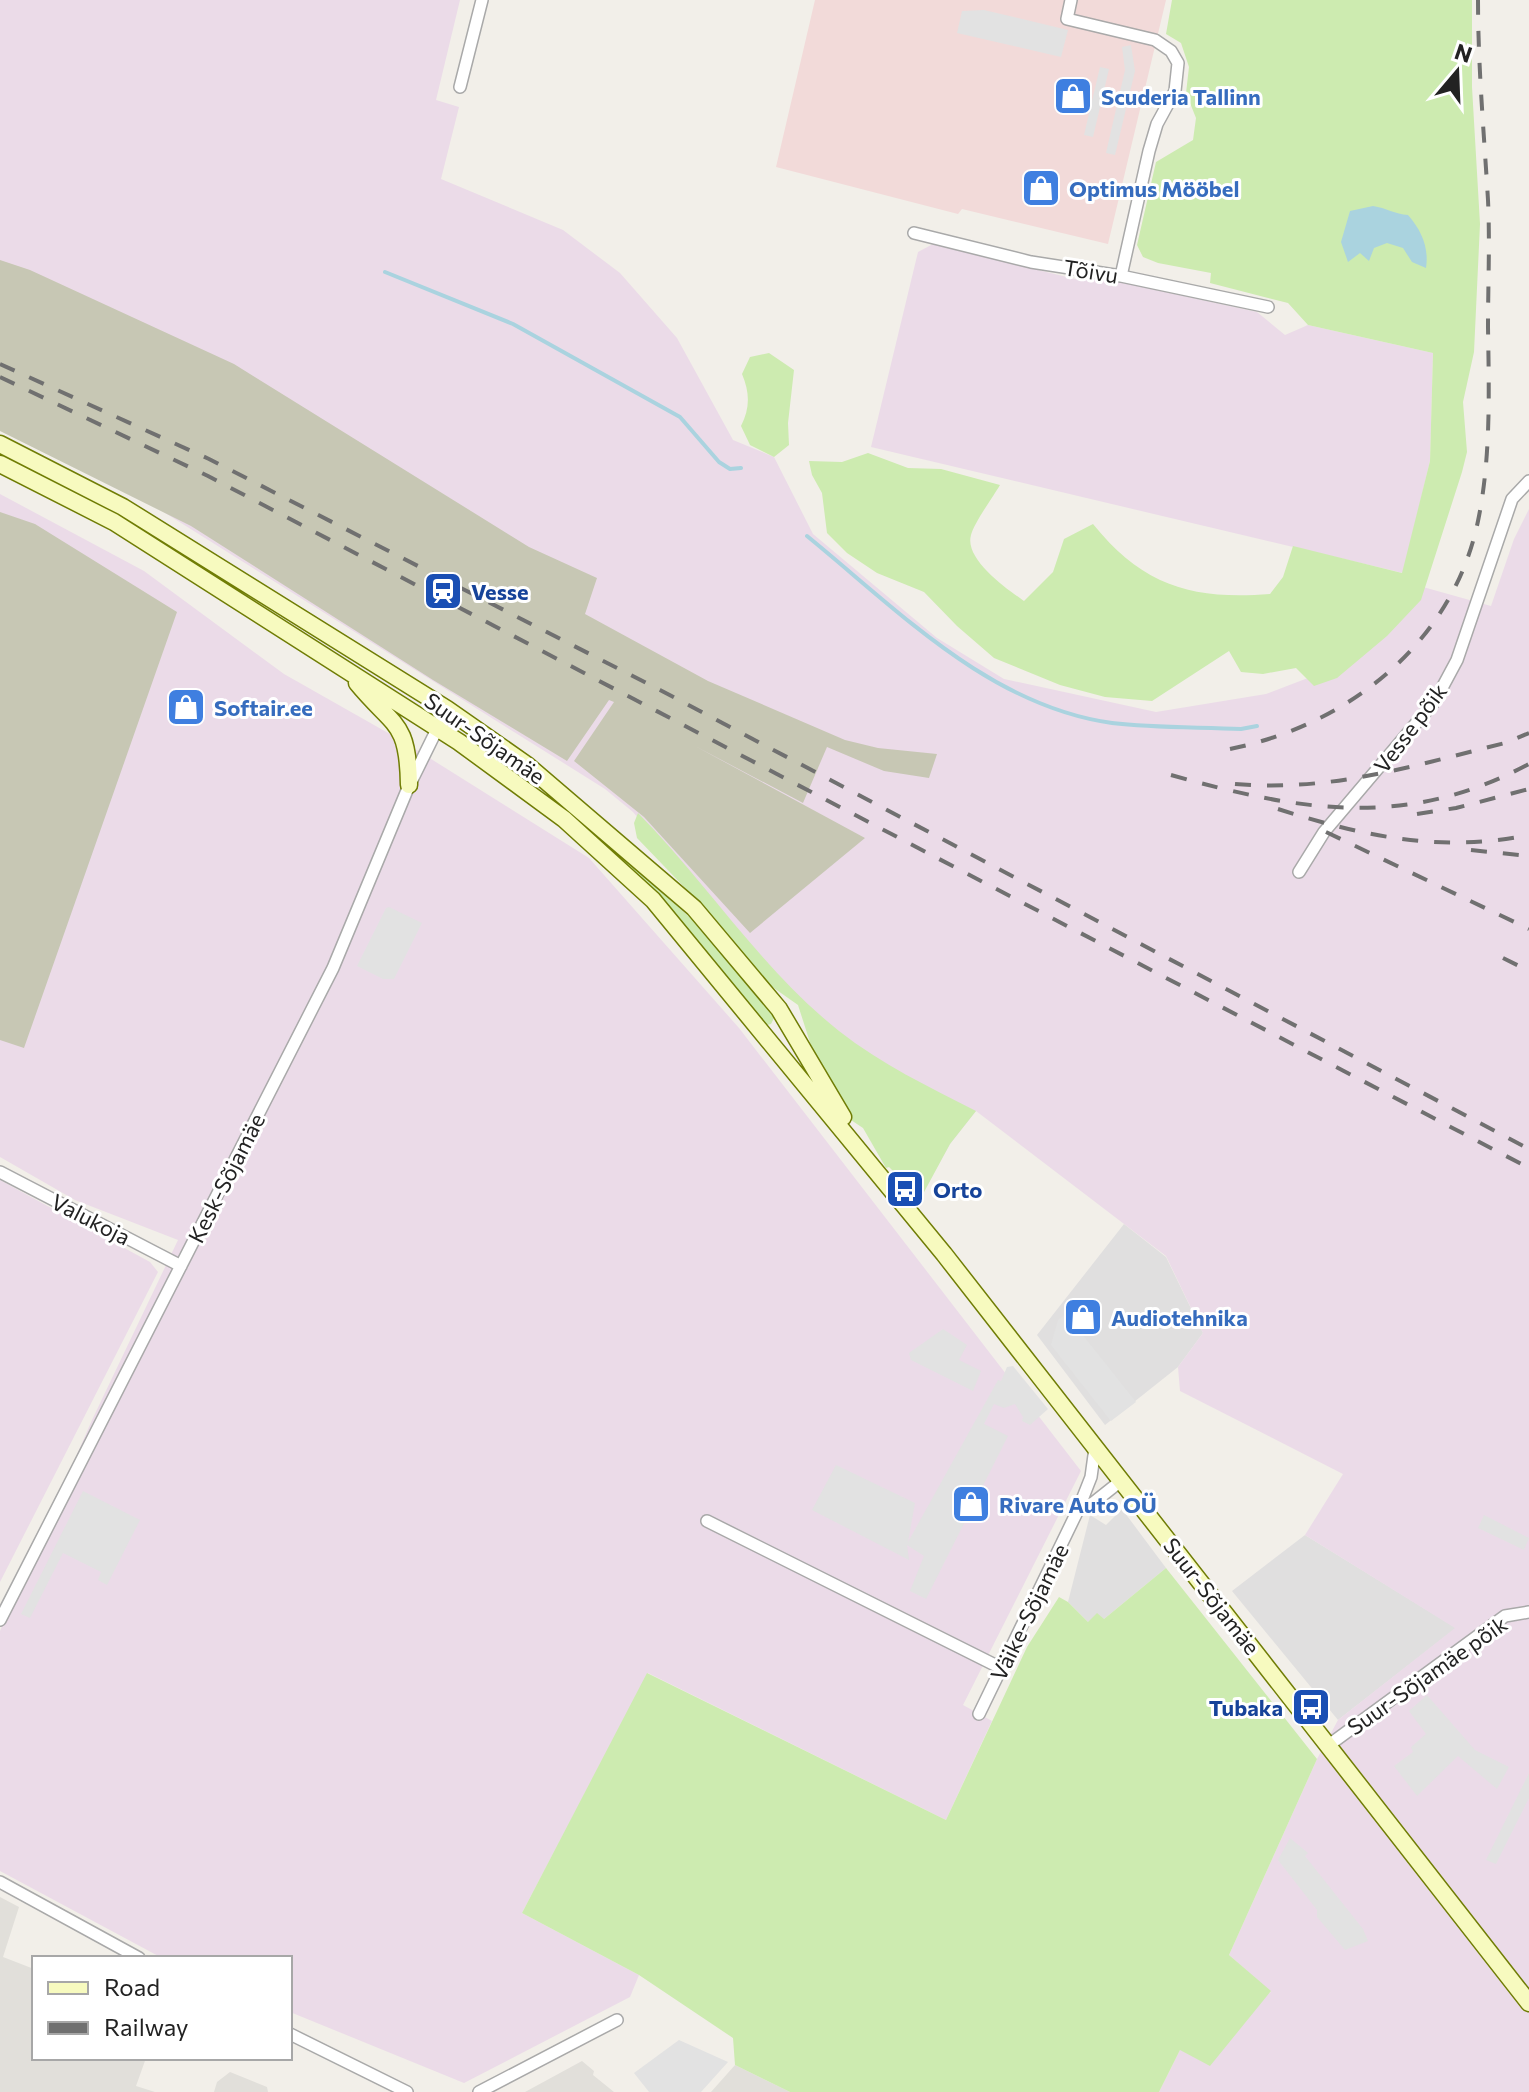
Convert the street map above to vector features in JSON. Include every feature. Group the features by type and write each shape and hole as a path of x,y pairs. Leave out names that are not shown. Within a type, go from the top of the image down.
{"main road":[{"name":"Suur-Sõjamäe","path":"0,444 123,507 447,709 527,765 694,908 779,1009 863,1153"},
{"name":"Suur-Sõjamäe","path":"0,464 114,522 437,728 521,785 564,819 653,900 863,1153 1529,2003"},
{"path":"345,670 396,723 405,737 409,756 409,785"},
{"path":"771,1044 790,1027"}],"street":[{"path":"460,87 482,0"},
{"path":"1071,0 1067,19 1155,40 1171,51 1178,63 1175,91 1157,124 1121,276"},
{"name":"Tõivu","path":"914,233 1031,262 1121,276 1268,307"},
{"name":"Vesse põik","path":"1299,872 1324,832 1435,701 1457,660 1512,499 1529,481"},
{"name":"Kesk-Sõjamäe","path":"0,1620 333,968 409,785 447,709"},
{"name":"Valukoja","path":"0,1172 181,1266"},
{"name":"Väike-Sõjamäe","path":"979,1714 1078,1510 1095,1462 1095,1447"},
{"path":"1078,1510 1093,1503 1122,1480"},
{"path":"707,1521 1001,1668"},
{"name":"Suur-Sõjamäe põik","path":"1329,1745 1505,1616 1529,1612"},
{"path":"0,1882 135,1956"},
{"path":"479,2092 617,2020"},
{"path":"292,2035 407,2092"}],"shaded area":[{"path":"0,0 460,0 436,100 459,107 441,179 563,230 620,273 677,338 733,440 774,457 813,534 937,638 1004,679 1156,712 1266,694 1321,673 1423,587 1491,606 1514,539 1529,509 1529,2092 1159,2092 1180,2050 1271,1992 1229,1955 1317,1759 1338,1720 1455,1628 1305,1535 1343,1474 1180,1391 1178,1367 1203,1333 1166,1256 976,1111 950,1144 922,1194 809,1009 770,971 633,812 605,789 52,442 0,422"},
{"path":"815,0 1166,0 1108,244 962,209 958,214 776,167"},
{"path":"984,10 1068,30 1061,57 957,33 962,11"},
{"path":"1131,45 1135,71 1115,155 1106,153 1125,70 1122,47"},
{"path":"1100,67 1109,69 1093,137 1084,135"},
{"path":"933,244 1079,280 1106,279 1257,312 1285,335 1308,325 1433,353 1430,461 1403,573 871,447 918,252"},
{"path":"0,260 30,270 234,364 529,547 597,578 585,614 708,681 845,740 878,748 937,754 929,778 884,771 827,747 803,803 695,746 865,838 750,933 644,817 574,761 614,702 609,700 567,761 191,526 0,431"},
{"path":"0,494 144,571 284,674 404,742 589,858 739,1028 1081,1471 963,1705 992,1721 946,1820 648,1673 522,1913 639,1975 630,1997 464,2083 292,2013 292,1956 158,1956 0,1871 0,1631 92,1420 178,1240 75,1200 0,1157"},
{"path":"0,512 35,524 177,612 24,1048 0,1040"},
{"path":"389,907 422,923 394,979 383,979 357,966"},
{"path":"0,1180 150,1262 158,1272 0,1582"},
{"path":"1124,1224 1166,1257 1203,1333 1178,1367 1105,1425 1037,1335"},
{"path":"1066,1314 1136,1402 1111,1421 1051,1345 1058,1320"},
{"path":"943,1329 967,1345 959,1360 981,1371 973,1391 911,1360 909,1353"},
{"path":"1013,1366 1048,1409 1030,1425 1022,1421 1023,1417 1015,1404 1004,1408 994,1404 984,1424 1008,1436 926,1599 910,1591 924,1556 907,1545 909,1560 812,1510 836,1465 915,1503 908,1542 998,1380 1001,1381 1007,1367"},
{"path":"83,1491 140,1520 107,1585 98,1580 101,1572 63,1553 30,1618 21,1614"},
{"path":"1122,1509 1166,1568 1104,1619 1088,1622 1068,1602 1090,1515 1106,1525"},
{"path":"1484,1515 1529,1538 1524,1550 1478,1528"},
{"path":"1305,1535 1456,1628 1338,1720 1232,1591"},
{"path":"1427,1695 1475,1750 1509,1767 1497,1789 1458,1756 1417,1796 1394,1766 1413,1752 1411,1747 1426,1734 1409,1711"},
{"path":"1529,1773 1529,1798 1496,1864 1486,1860"},
{"path":"1290,1838 1308,1853 1305,1856 1363,1929 1368,1941 1345,1950 1317,1917 1317,1910 1278,1860"},
{"path":"0,1897 19,1907 3,1957 32,1968 32,2060 145,2060 136,2086 155,2092 0,2092"},
{"path":"679,2040 728,2062 701,2092 649,2092 634,2073"},
{"path":"582,2061 594,2071 593,2075 614,2092 525,2092"},
{"path":"735,2065 790,2092 711,2092"},
{"path":"230,2072 267,2087 268,2092 214,2092 217,2082"}],"green space":[{"path":"1172,0 1472,0 1472,87 1480,224 1474,352 1463,402 1467,452 1421,600 1387,636 1337,678 1314,686 1296,668 1263,674 1241,672 1229,651 1152,701 1105,697 1060,685 994,658 924,592 877,573 847,553 827,533 822,493 812,475 809,461 842,462 868,453 908,468 941,469 1000,485 976,524 971,544 974,554 988,572 1024,601 1053,572 1064,539 1093,524 1131,562 1150,575 1193,591 1270,594 1283,577 1293,546 1402,573 1430,461 1433,353 1308,325 1288,303 1210,283 1211,273 1158,263 1143,257 1137,245 1156,162 1193,140 1196,118 1186,93 1189,67 1181,43 1166,34"},
{"path":"769,353 794,370 788,423 789,445 774,457 750,445 741,426 748,400 742,374 750,357"},
{"path":"638,813 760,954 811,1007 872,1054 976,1111 950,1144 923,1194 923,1200 915,1200 907,1185 889,1167 886,1168 863,1128 848,1118 815,1058 798,1005 771,986 713,917 637,838 634,823"},
{"path":"620,855 705,931 773,1014 771,1024 767,1025 758,1018 675,915 619,859"},
{"path":"1166,1568 1317,1759 1229,1955 1271,1991 1210,2066 1180,2050 1159,2092 790,2092 735,2065 733,2038 639,1975 522,1913 647,1673 946,1820 1027,1647 1059,1597 1088,1622 1097,1613 1104,1619"}],"water":[{"path":"1373,206 1408,215 1423,240 1426,268 1412,262 1403,248 1387,243 1374,248 1369,261 1360,253 1348,262 1341,242 1350,211"}],"waterway":[{"path":"385,272 513,324 680,417 719,462 730,469 741,468"},
{"path":"807,536 948,651 1026,697 1068,713 1112,723 1241,729 1257,726"}],"railway":[{"path":"1230,749 1274,737 1315,720 1354,698 1389,672 1420,640 1445,605 1465,565 1482,497 1488,425 1489,216 1478,0"},
{"path":"0,364 209,459 660,690 1529,1149"},
{"path":"0,377 208,476 1529,1168"},
{"path":"1235,784 1339,781 1505,743 1529,733"},
{"path":"1171,775 1264,798 1352,808 1395,806 1439,799 1483,785 1529,764"},
{"path":"1417,814 1456,808 1529,789"},
{"path":"1278,809 1340,827 1402,839 1464,842 1529,835"},
{"path":"1326,832 1529,929"},
{"path":"1471,850 1529,856"},
{"path":"1503,958 1529,971"}],"place":[{"name":"Scuderia Tallinn","path":"1073,96"},
{"name":"Optimus Mööbel","path":"1041,188"},
{"name":"Vesse","path":"443,591"},
{"name":"Softair.ee","path":"186,707"},
{"name":"Orto","path":"905,1189"},
{"name":"Audiotehnika","path":"1083,1317"},
{"name":"Rivare Auto OÜ","path":"971,1504"},
{"name":"Tubaka","path":"1311,1707"}]}
